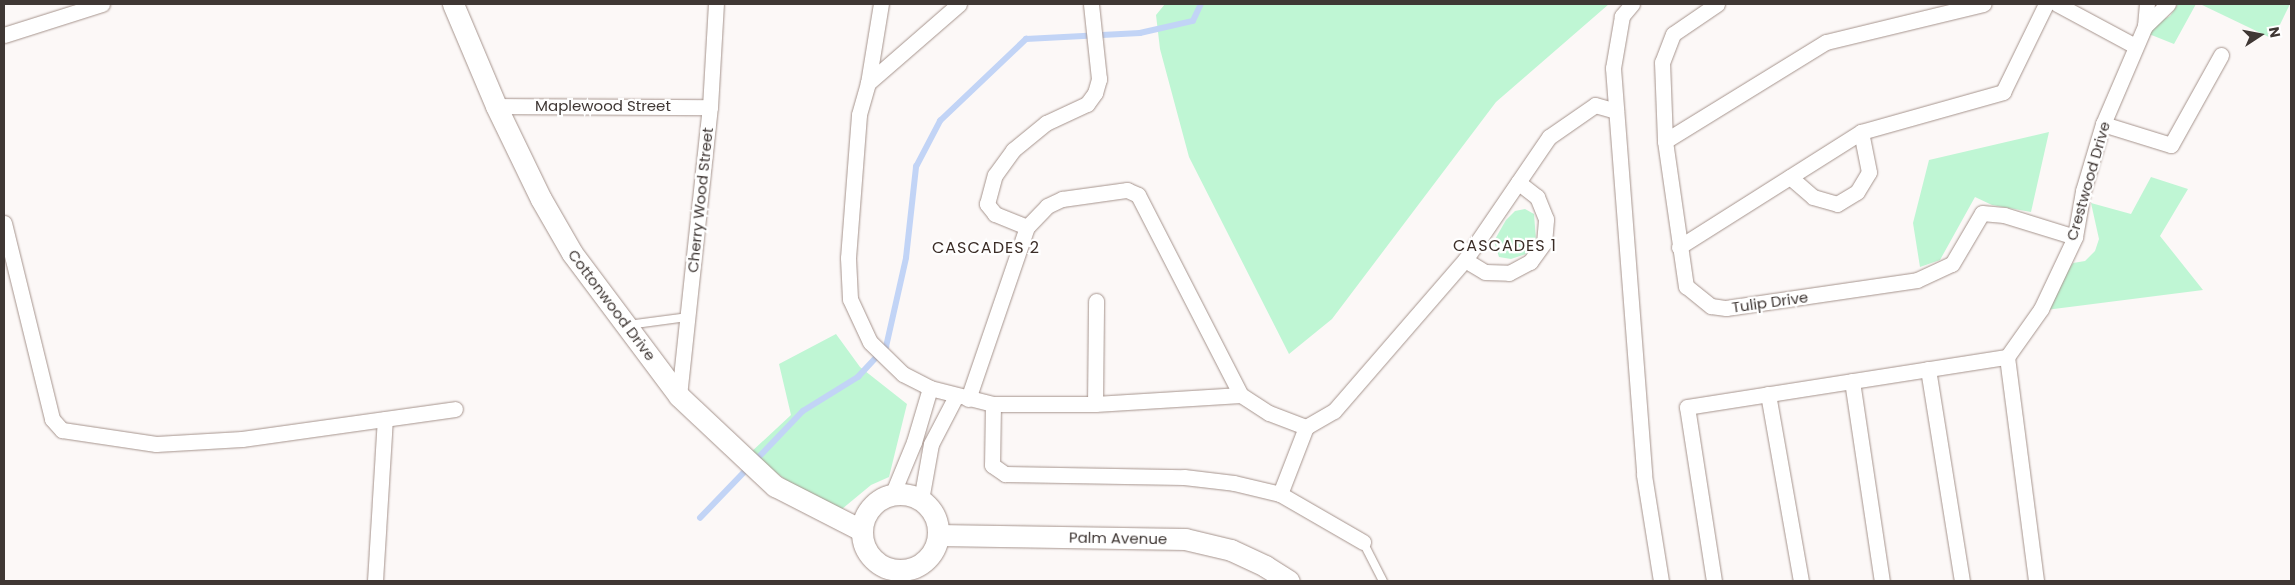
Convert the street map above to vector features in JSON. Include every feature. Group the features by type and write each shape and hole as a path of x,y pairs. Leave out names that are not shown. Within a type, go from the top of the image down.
{"street":[{"path":"4,35 102,4"},
{"name":"Cottonwood Drive","path":"454,4 496,106 541,199 572,254 628,325 679,396 775,486 861,530"},
{"name":"Cherry Wood Street","path":"679,396 710,107 716,4"},
{"path":"881,4 868,83 859,115 848,258 850,299 870,342 902,374 930,388 993,404 1095,404 1241,395"},
{"path":"868,83 959,4"},
{"path":"1027,227 995,214 987,204 995,175 1013,150 1046,122 1087,104 1095,93 1099,79 1091,4"},
{"path":"1632,4 1622,16 1613,68 1644,475 1661,581"},
{"name":"Tulip Drive","path":"1717,4 1673,34 1662,62 1665,140 1686,286 1711,306 1726,308 1917,280 1952,264 1982,214 2004,215 2075,237"},
{"path":"1665,140 1826,42 1983,4"},
{"path":"1679,247 1861,132 2003,92 2046,4"},
{"path":"2057,4 2135,46"},
{"name":"Crestwood Drive","path":"2007,357 2041,308 2075,237 2083,191 2103,124 2144,26 2147,4"},
{"name":"Crestwood Drive","path":"2144,26 2168,4"},
{"path":"2103,124 2170,145 2221,55"},
{"path":"1280,494 1306,427 1334,411 1465,260 1549,137 1595,105 1616,111"},
{"name":"Maplewood Street","path":"496,106 710,107"},
{"path":"1790,177 1813,197 1837,204 1857,192 1869,172 1861,132"},
{"path":"1465,260 1485,272 1509,273 1530,262 1544,243 1546,219 1537,197 1518,182"},
{"path":"921,500 931,444 962,397 1027,227 1047,206 1062,199 1127,190 1138,195 1241,395 1269,413 1306,427"},
{"path":"4,223 52,419 62,430 156,444 242,439 455,409"},
{"path":"1095,404 1096,301"},
{"path":"1714,581 1686,406 2007,357 2036,581"},
{"path":"1928,369 1962,581"},
{"path":"1852,381 1882,581"},
{"path":"892,494 914,442 930,388"},
{"path":"1768,394 1801,581"},
{"path":"993,404 992,465 1005,474 1184,477 1234,483 1280,494 1363,542"},
{"path":"375,581 385,420"},
{"path":"892,494 907,495 921,500 930,510 938,535 934,549 925,561 912,568 897,570 883,567 871,558 864,545 861,530 866,514 877,501 892,494"},
{"name":"Palm Avenue","path":"938,535 1185,539 1231,550 1265,566 1289,581"}],"lane":[{"path":"628,325 688,317"},
{"path":"1363,542 1382,581"}],"green space":[{"path":"1165,4 1609,4 1496,102 1332,319 1289,354 1189,157 1160,49 1156,15"},
{"path":"2178,4 2196,4 2174,44 2149,34 2155,24 2170,16"},
{"path":"2200,4 2290,4 2273,39"},
{"path":"2049,132 2031,212 1992,205 1975,197 1940,260 1920,267 1913,223 1929,160"},
{"path":"2151,177 2188,189 2160,236 2203,290 2038,311 2073,263 2085,261 2095,251 2099,239 2091,203 2131,214"},
{"path":"1525,209 1534,214 1536,240 1529,253 1511,259 1499,257 1494,241 1506,220 1515,211"},
{"path":"836,334 860,367 907,404 889,477 871,485 842,509 807,496 750,453 791,415 779,364"}],"waterway":[{"path":"755,461 803,411 858,377 886,347 906,258 916,167 940,121 1026,39 1140,33 1193,21 1201,4"},
{"path":"700,518 749,467"}],"district":[{"name":"CASCADES 1","path":"1505,246"},
{"name":"CASCADES 2","path":"986,248"}]}
